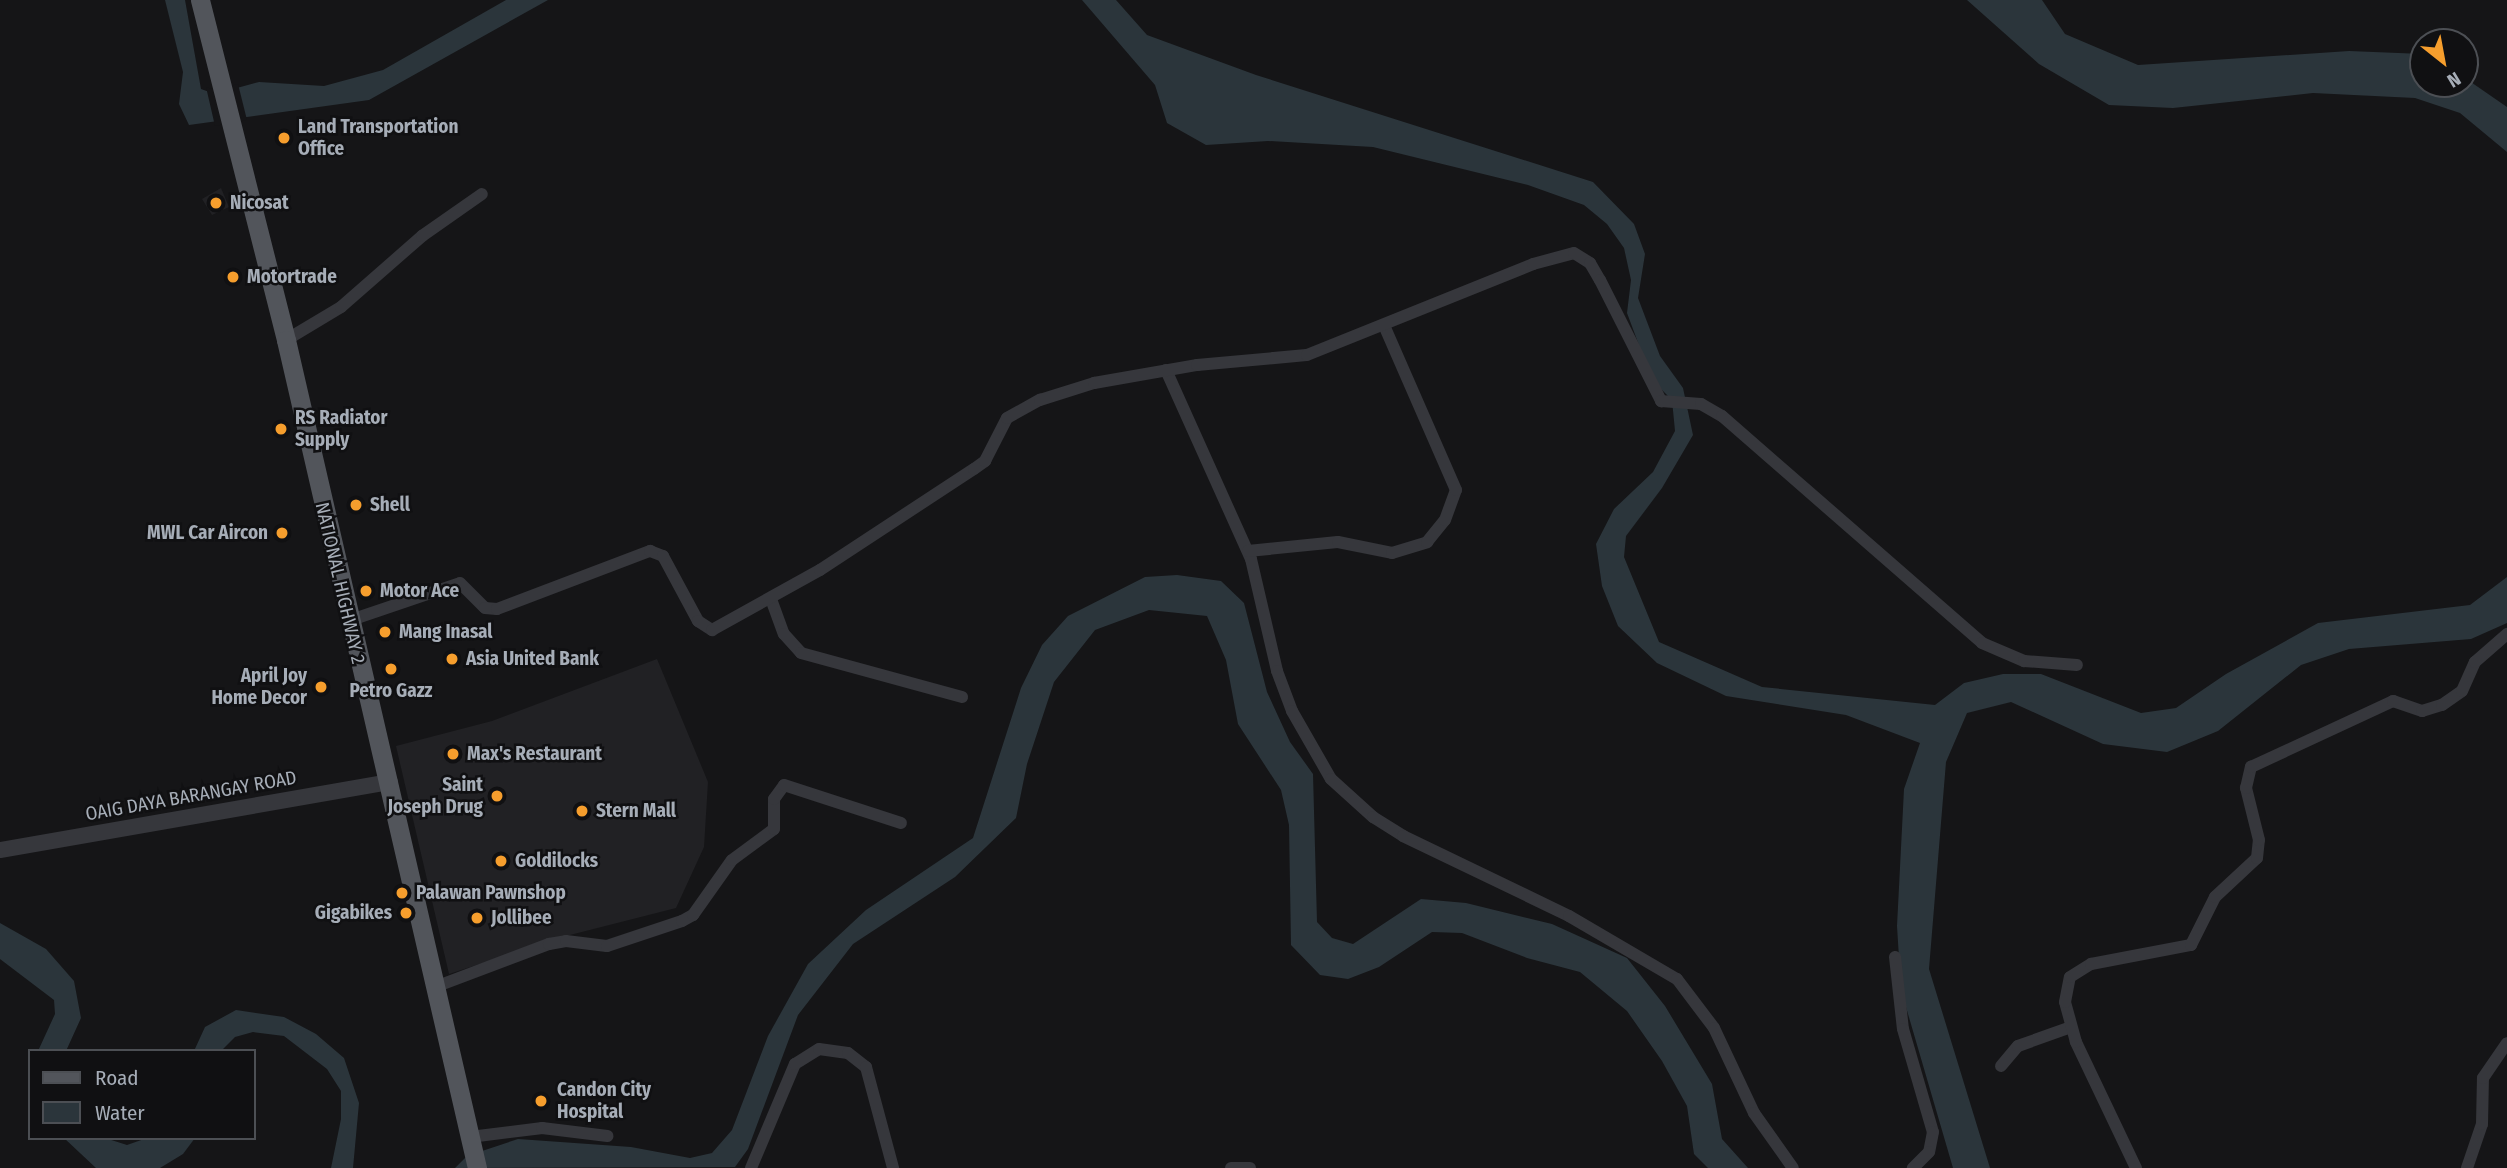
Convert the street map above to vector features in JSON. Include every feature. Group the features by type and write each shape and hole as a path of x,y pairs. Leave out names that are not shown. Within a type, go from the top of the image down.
{"main road":[{"name":"NATIONAL HIGHWAY 2","path":"200,0 286,340 348,621 390,782 477,1168"}],"street":[{"path":"286,340 341,307 422,236 482,194"},
{"path":"348,621 460,583 485,608 497,609 650,551 659,552 668,563 705,630 771,599 974,469 985,461 999,428 1023,408 1062,391 1166,370 1307,355 1533,264 1574,253 1590,263 1600,280 1653,391 1661,401 1692,403 1722,416 1982,643 2024,661 2077,665"},
{"path":"1248,551 1338,542 1392,553 1427,542 1445,520 1456,490 1384,325"},
{"path":"1166,370 1248,551 1277,671 1305,737 1331,779 1373,817 1403,836 1557,909 1677,979 1714,1028 1754,1113 1793,1168"},
{"path":"771,599 785,635 801,653 962,697"},
{"path":"2136,1168 2071,1027 2066,985 2076,971 2191,945 2215,897 2257,858 2259,840 2246,788 2251,768 2393,701 2422,711 2442,705 2462,691 2475,662 2507,634"},
{"name":"OAIG DAYA BARANGAY ROAD","path":"0,850 390,782"},
{"path":"435,987 549,944 566,941 607,946 693,915 732,860 774,829 774,800 784,785 901,823"},
{"path":"1895,957 1903,1029 1933,1132 1929,1152 1913,1168"},
{"path":"2001,1066 2018,1046 2071,1027"},
{"path":"2467,1168 2482,1124 2483,1078 2507,1043"},
{"path":"751,1168 795,1064 811,1051 830,1049 848,1053 866,1068 893,1168"},
{"path":"471,1141 542,1128 608,1136"},
{"path":"1231,1168 1250,1168"}],"shaded area":[{"name":"Nicosat","path":"221,188 229,207 212,215 202,199"},
{"name":"Stern Mall","path":"657,659 708,782 704,847 676,908 566,936 449,974 396,746 492,721"}],"water":[{"path":"165,0 185,0 201,89 215,94 259,82 324,86 383,70 506,0 548,0 369,100 189,125 179,104 183,72"},
{"path":"1082,0 1116,0 1147,35 1256,75 1593,182 1634,224 1645,254 1638,298 1660,356 1683,388 1693,435 1662,488 1626,536 1624,557 1659,642 1762,687 1935,705 1964,683 2003,674 2041,674 2141,713 2176,708 2226,674 2318,623 2470,605 2507,577 2507,623 2471,639 2349,649 2301,665 2218,731 2167,752 2103,744 2011,702 1967,713 1946,762 1929,969 1990,1168 1953,1168 1901,990 1897,926 1904,789 1920,743 1846,715 1726,696 1657,663 1618,626 1602,586 1596,544 1614,509 1653,472 1675,431 1672,400 1652,380 1627,313 1631,280 1624,248 1607,224 1584,205 1528,185 1373,147 1268,141 1206,145 1167,123 1155,85"},
{"path":"1967,0 2042,0 2065,34 2138,65 2349,51 2409,53 2409,98 2313,93 2173,108 2109,105 2039,64"},
{"path":"2479,88 2507,107 2507,152 2460,113 2415,98 2479,98"},
{"path":"1177,575 1221,581 1244,603 1267,692 1290,742 1313,774 1317,922 1332,938 1353,944 1421,899 1466,903 1552,924 1627,958 1665,1006 1712,1084 1722,1139 1748,1168 1708,1168 1694,1154 1687,1106 1662,1061 1627,1011 1580,972 1527,958 1462,933 1432,932 1379,967 1348,979 1320,975 1291,945 1289,825 1281,790 1238,724 1226,660 1207,616 1149,610 1095,630 1054,682 1027,764 1016,818 955,877 853,944 798,1015 748,1149 735,1167 455,1168 467,1156 518,1139 631,1147 690,1158 712,1153 732,1130 768,1036 808,964 866,910 973,838 1021,688 1042,645 1068,616 1145,577"},
{"path":"0,923 46,949 74,981 81,1018 67,1049 39,1049 55,1014 54,1000 0,959"},
{"path":"236,1010 284,1017 316,1034 344,1058 359,1103 353,1168 331,1168 341,1119 341,1091 327,1069 284,1036 253,1032 235,1037 223,1049 195,1049 205,1027"},
{"path":"66,1140 111,1140 127,1145 141,1140 194,1140 183,1154 160,1168 96,1168"}],"pier":[{"path":"238,84 247,120 215,126 206,87 215,90"}],"place":[{"name":"Land Transportation Office","path":"284,138"},
{"name":"Nicosat","path":"216,203"},
{"name":"Motortrade","path":"233,277"},
{"name":"RS Radiator Supply","path":"281,429"},
{"name":"Shell","path":"356,505"},
{"name":"MWL Car Aircon","path":"282,533"},
{"name":"Motor Ace","path":"366,591"},
{"name":"Mang Inasal","path":"385,632"},
{"name":"Asia United Bank","path":"452,659"},
{"name":"Petro Gazz","path":"391,669"},
{"name":"April Joy Home Decor","path":"321,687"},
{"name":"Max's Restaurant","path":"453,754"},
{"name":"Saint Joseph Drug","path":"497,796"},
{"name":"Stern Mall","path":"582,811"},
{"name":"Goldilocks","path":"501,861"},
{"name":"Palawan Pawnshop","path":"402,893"},
{"name":"Gigabikes","path":"406,913"},
{"name":"Jollibee","path":"477,918"},
{"name":"Candon City Hospital","path":"541,1101"}]}
